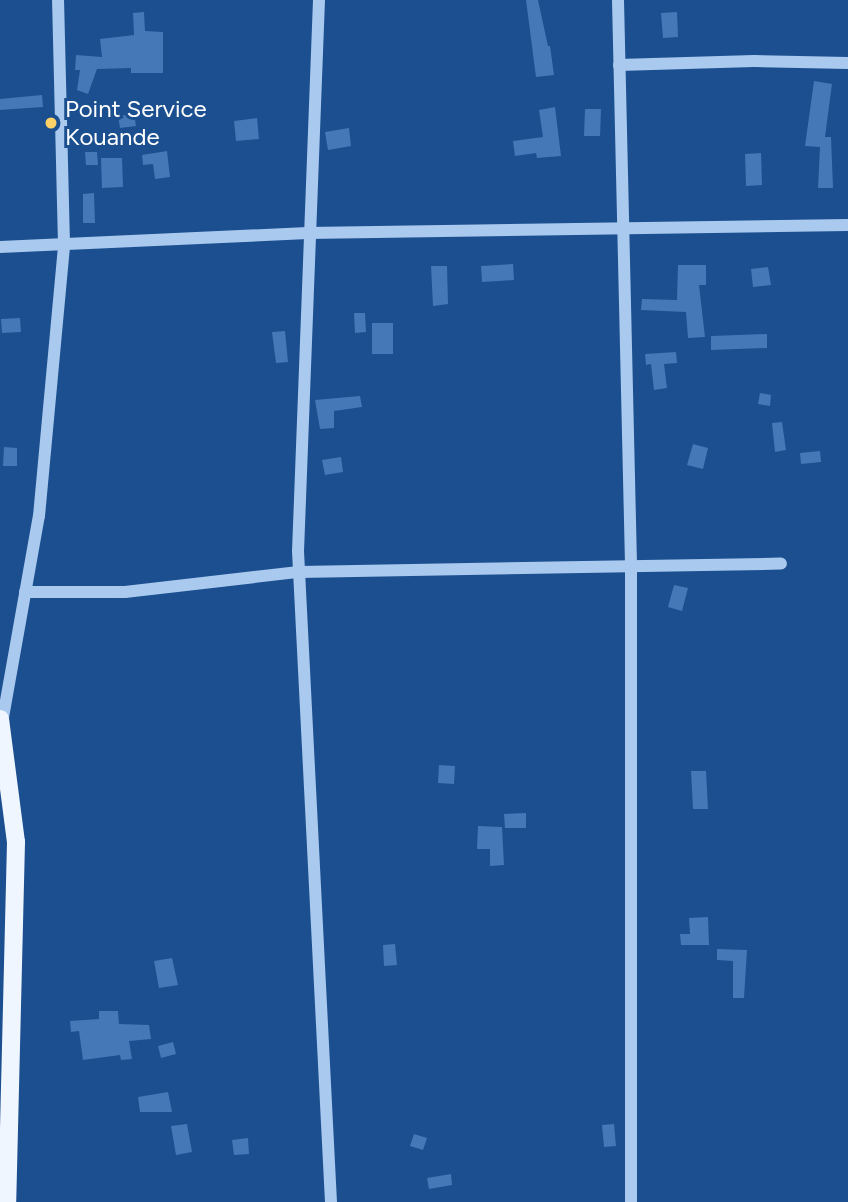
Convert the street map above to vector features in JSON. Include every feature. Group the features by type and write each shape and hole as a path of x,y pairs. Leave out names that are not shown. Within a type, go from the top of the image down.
{"main road":[{"path":"1,721 16,842 7,1202"}],"street":[{"path":"1,721 38,516 64,244 58,0"},
{"path":"319,0 308,233 299,572 331,1202"},
{"path":"618,0 621,230 631,566 631,1202"},
{"path":"619,65 754,61 848,63"},
{"path":"0,247 308,233 848,225"},
{"path":"25,593 125,592 299,572 781,564"}],"building":[{"path":"526,0 538,0 550,46 554,75 536,77"},
{"path":"144,12 145,31 163,32 163,73 131,73 131,68 97,69 88,94 77,90 80,70 75,70 76,55 102,57 100,39 134,35 133,13"},
{"path":"677,12 678,37 663,38 661,13"},
{"path":"814,81 832,84 825,137 831,137 833,188 818,188 820,147 805,146"},
{"path":"42,95 43,107 0,110 0,99"},
{"path":"555,107 561,156 537,158 536,153 515,156 513,141 543,137 539,110"},
{"path":"585,109 601,109 600,136 584,136"},
{"path":"134,114 136,126 120,128 118,116"},
{"path":"257,118 259,139 236,141 234,121"},
{"path":"349,128 351,146 328,150 325,132"},
{"path":"167,151 170,177 155,179 153,164 143,165 142,155"},
{"path":"85,152 97,152 98,165 86,165"},
{"path":"761,153 762,185 746,186 745,154"},
{"path":"101,158 122,158 123,187 102,188"},
{"path":"94,193 95,223 83,223 83,194"},
{"path":"513,264 514,280 482,282 481,266"},
{"path":"678,265 706,265 706,285 699,285 705,337 688,338 686,312 641,310 642,299 677,300"},
{"path":"431,266 447,266 448,304 433,306"},
{"path":"768,267 771,285 753,287 751,269"},
{"path":"354,313 365,313 366,332 355,333"},
{"path":"20,318 21,332 2,333 1,319"},
{"path":"372,323 393,323 393,354 372,354"},
{"path":"285,331 288,362 276,363 272,332"},
{"path":"767,334 767,348 711,350 711,336"},
{"path":"676,352 677,363 664,364 667,388 654,390 651,364 646,365 645,354"},
{"path":"760,393 771,395 770,406 758,404"},
{"path":"360,396 362,407 334,411 334,428 320,429 315,400"},
{"path":"782,422 786,450 775,452 772,423"},
{"path":"693,444 708,448 703,469 687,465"},
{"path":"4,447 17,448 17,466 3,466"},
{"path":"820,451 821,462 801,464 800,453"},
{"path":"341,457 343,472 325,475 322,460"},
{"path":"674,585 688,588 682,611 668,607"},
{"path":"439,765 455,766 454,784 438,783"},
{"path":"691,771 706,771 708,809 693,809"},
{"path":"526,813 526,828 505,828 504,814"},
{"path":"478,826 502,827 504,865 490,866 490,849 477,849"},
{"path":"708,917 709,945 681,945 680,934 690,934 689,918"},
{"path":"395,944 397,965 384,966 383,945"},
{"path":"717,949 747,950 744,998 733,998 733,961 717,960"},
{"path":"172,958 178,985 159,988 154,961"},
{"path":"99,1011 118,1011 119,1024 149,1025 151,1039 129,1041 132,1059 121,1060 120,1055 83,1060 79,1031 71,1032 70,1021 99,1019"},
{"path":"173,1042 176,1054 161,1058 158,1046"},
{"path":"168,1092 172,1112 140,1112 138,1097"},
{"path":"187,1124 192,1152 176,1155 171,1126"},
{"path":"614,1124 616,1146 604,1147 602,1125"},
{"path":"414,1134 427,1138 423,1150 410,1146"},
{"path":"248,1138 249,1154 234,1155 232,1140"},
{"path":"451,1174 452,1185 429,1189 427,1178"}],"place":[{"name":"Point Service Kouande","path":"51,123"}]}
